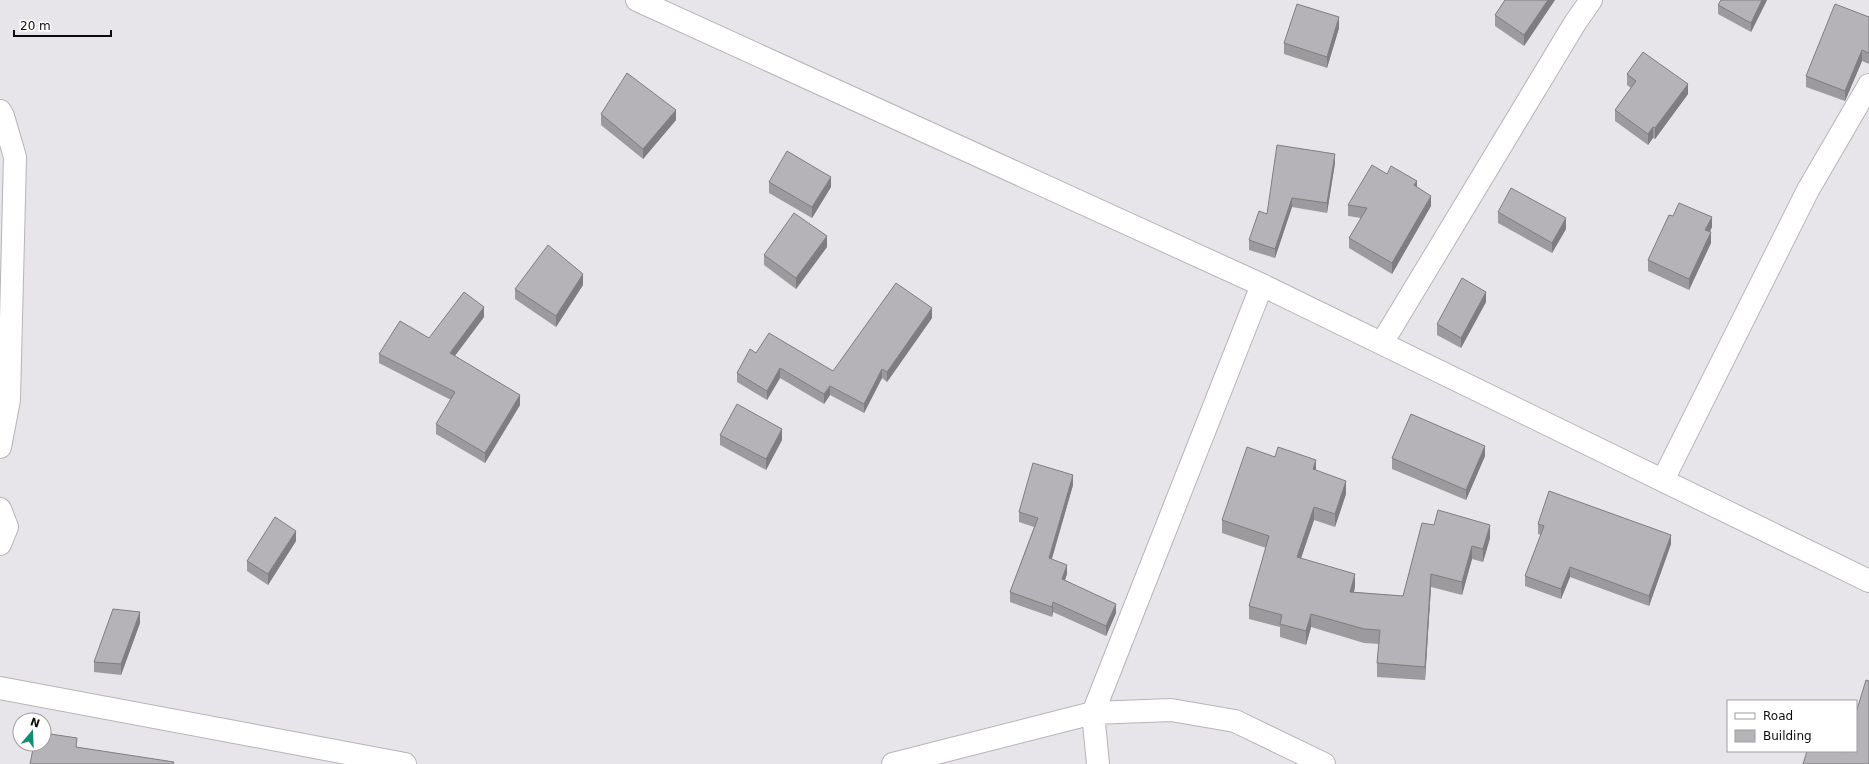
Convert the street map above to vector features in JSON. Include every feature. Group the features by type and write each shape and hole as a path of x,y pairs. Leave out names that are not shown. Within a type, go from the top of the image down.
{"street":[{"path":"637,0 1262,284 1869,581"},
{"path":"1382,343 1575,23 1591,0"},
{"path":"1663,480 1808,190 1869,85"},
{"path":"0,111 3,116 15,157 8,400 0,447"},
{"path":"1098,764 1093,713 1262,284"},
{"path":"0,508 7,527 0,544"},
{"path":"0,688 405,764"},
{"path":"893,764 1093,713 1172,710 1236,721 1324,764"}],"building":[{"path":"1505,0 1548,0 1524,35 1495,15"},
{"path":"1721,0 1762,0 1751,23 1718,5"},
{"path":"1297,4 1339,17 1327,57 1284,43"},
{"path":"1835,4 1869,17 1869,53 1862,50 1845,91 1806,76"},
{"path":"1643,52 1688,84 1655,128 1653,127 1648,134 1615,110 1636,81 1627,74"},
{"path":"627,73 676,110 643,149 601,114"},
{"path":"1277,145 1335,154 1327,203 1292,198 1275,249 1249,240 1259,211 1267,214"},
{"path":"787,151 831,177 812,207 769,182"},
{"path":"1372,165 1387,174 1391,166 1417,181 1414,185 1431,196 1392,263 1349,238 1367,208 1348,205"},
{"path":"1511,188 1566,218 1552,243 1498,212"},
{"path":"1679,203 1712,217 1705,230 1711,232 1689,279 1648,260 1669,215 1673,216"},
{"path":"794,213 827,236 796,278 764,255"},
{"path":"548,245 583,274 556,316 515,289"},
{"path":"1462,278 1486,292 1461,338 1437,324"},
{"path":"896,283 932,308 887,372 882,369 864,404 830,386 824,394 780,368 767,391 737,373 750,349 756,353 769,333 833,371"},
{"path":"464,292 484,307 450,353 520,395 485,453 436,424 455,392 379,354 400,321 429,338"},
{"path":"737,404 782,429 766,459 720,435"},
{"path":"1411,414 1485,446 1466,490 1392,458"},
{"path":"1247,447 1275,457 1278,447 1316,460 1313,469 1346,481 1335,514 1314,507 1297,557 1355,574 1350,592 1403,596 1422,523 1434,525 1438,510 1490,525 1483,549 1472,546 1462,582 1431,574 1425,667 1377,663 1380,630 1364,629 1311,614 1306,631 1280,624 1282,615 1249,606 1269,536 1222,520"},
{"path":"1033,463 1073,475 1049,558 1067,565 1062,579 1116,604 1106,626 1053,602 1052,607 1010,592 1038,518 1019,512"},
{"path":"1549,491 1671,535 1649,596 1570,567 1561,589 1525,576 1544,526 1538,524"},
{"path":"275,517 296,531 268,574 247,561"},
{"path":"113,609 140,612 121,664 94,662"},
{"path":"1866,680 1869,681 1869,764 1803,764 1807,752 1857,752 1857,710"},
{"path":"52,734 77,738 76,747 174,762 173,764 30,764 32,752 52,752"}]}
